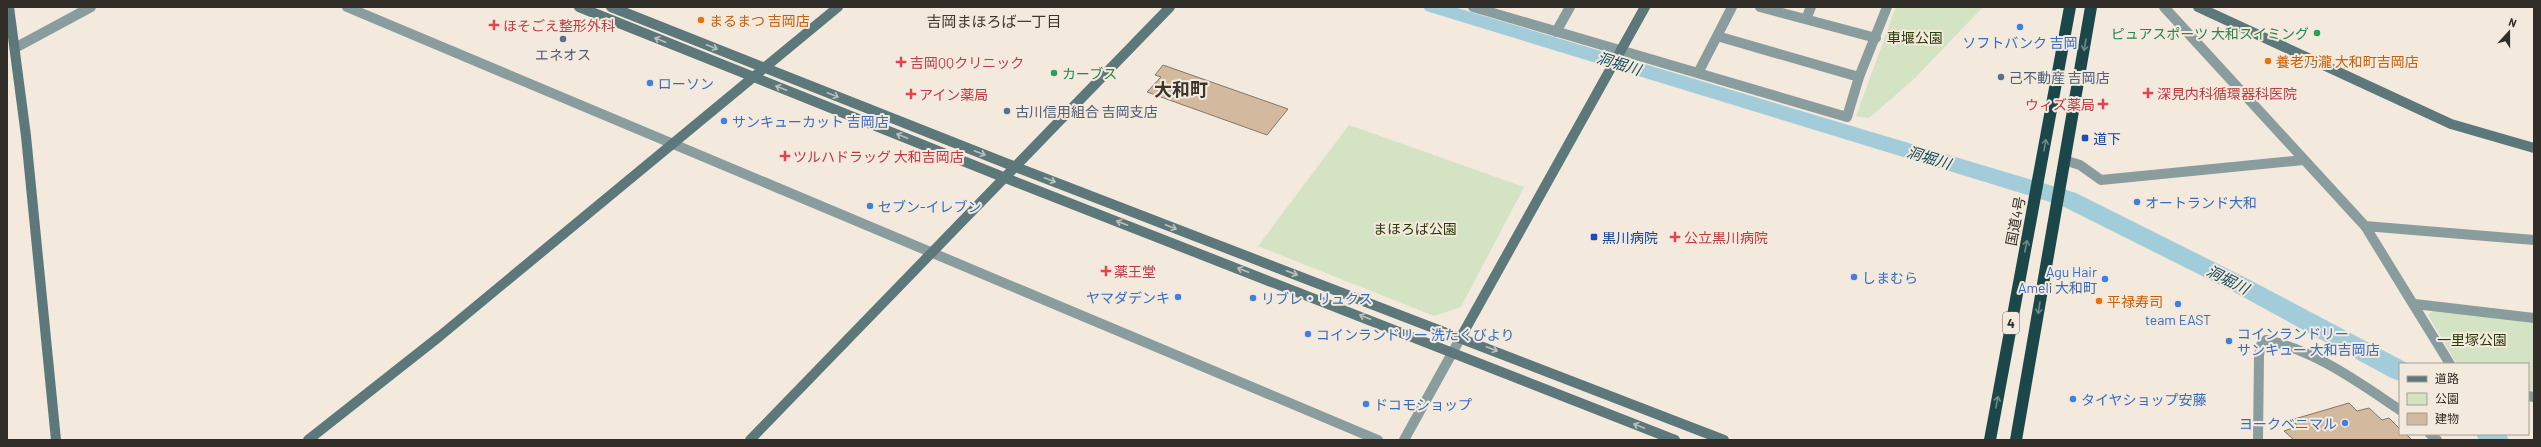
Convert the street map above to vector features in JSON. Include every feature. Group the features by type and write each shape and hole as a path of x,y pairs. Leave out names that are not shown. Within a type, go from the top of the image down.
{"highway":[{"name":"国道4号","path":"1990,440 2070,7"},
{"name":"4","path":"2016,440 2091,7"}],"street":[{"path":"9,7 16,48 56,440"},
{"path":"16,48 90,7"},
{"path":"347,7 675,143 931,253 1378,440"},
{"path":"579,7 1003,176 1675,440"},
{"path":"611,7 1013,166 1461,337 1724,440"},
{"path":"308,440 440,336 838,7"},
{"path":"750,440 931,253 1003,176 1170,7"},
{"path":"1473,7 1847,117 1860,77 1887,7"},
{"path":"1556,32 1570,7"},
{"path":"1404,440 1605,76 1645,7"},
{"path":"1698,73 1732,7"},
{"path":"1760,7 1876,38"},
{"path":"1806,19 1811,7"},
{"path":"2164,7 2365,226 2415,304 2449,363"},
{"path":"2198,7 2451,124 2515,144 2534,148"},
{"path":"1717,36 1860,77"},
{"path":"2064,160 2080,165 2101,180 2117,177 2304,160"},
{"path":"2365,226 2534,240"},
{"path":"2415,304 2534,318"},
{"path":"2258,440 2259,355 2261,345 2266,340 2280,342 2297,349 2342,374 2399,409"}],"green space":[{"name":"車堰公園","path":"1896,7 1983,7 1914,79 1869,118 1856,116"},
{"name":"まほろば公園","path":"1349,125 1524,187 1461,307 1434,316 1258,246"},
{"name":"一里塚公園","path":"2434,310 2534,323 2534,391 2529,390 2529,363 2456,363 2428,315"}],"building":[{"path":"1163,65 1288,109 1267,135 1147,92 1161,77 1155,75"},
{"name":"ヨークベニマル","path":"2349,403 2357,411 2369,408 2382,420 2389,418 2399,428 2399,435 2407,435 2412,440 2294,440 2284,431 2298,426 2291,420"}],"waterway":[{"name":"洞堀川","path":"1433,7 2068,199 2242,286 2399,370"},
{"name":"洞堀川","path":"2490,435 2496,440"}],"place":[{"name":"まるまつ 吉岡店","path":"701,20"},
{"name":"ほそごえ整形外科","path":"494,25"},
{"name":"ソフトバンク 吉岡","path":"2020,27"},
{"name":"ピュアスポーツ 大和スイミング","path":"2317,33"},
{"name":"エネオス","path":"563,39"},
{"name":"養老乃瀧 大和町吉岡店","path":"2268,61"},
{"name":"吉岡QQクリニック","path":"901,62"},
{"name":"カーブス","path":"1054,73"},
{"name":"己不動産 吉岡店","path":"2001,77"},
{"name":"ローソン","path":"650,83"},
{"name":"深見内科循環器科医院","path":"2148,93"},
{"name":"アイン薬局","path":"911,94"},
{"name":"ウィズ薬局","path":"2103,104"},
{"name":"古川信用組合 吉岡支店","path":"1007,111"},
{"name":"サンキューカット 吉岡店","path":"724,121"},
{"name":"道下","path":"2085,138"},
{"name":"ツルハドラッグ 大和吉岡店","path":"785,156"},
{"name":"オートランド大和","path":"2137,202"},
{"name":"セブン-イレブン","path":"870,206"},
{"name":"黒川病院","path":"1594,237"},
{"name":"公立黒川病院","path":"1675,237"},
{"name":"薬王堂","path":"1106,271"},
{"name":"しまむら","path":"1854,277"},
{"name":"Agu Hair Ameli 大和町","path":"2105,279"},
{"name":"ヤマダデンキ","path":"1178,297"},
{"name":"リブレ・リュクス","path":"1253,298"},
{"name":"平禄寿司","path":"2099,301"},
{"name":"team EAST","path":"2178,304"},
{"name":"コインランドリー 洗たくびより","path":"1308,334"},
{"name":"コインランドリー サンキュー 大和吉岡店","path":"2229,341"},
{"name":"タイヤショップ安藤","path":"2073,399"},
{"name":"ドコモショップ","path":"1366,404"},
{"name":"ヨークベニマル","path":"2345,423"}],"district":[{"name":"吉岡まほろば一丁目","path":"994,21"},
{"name":"大和町","path":"1181,89"}]}
